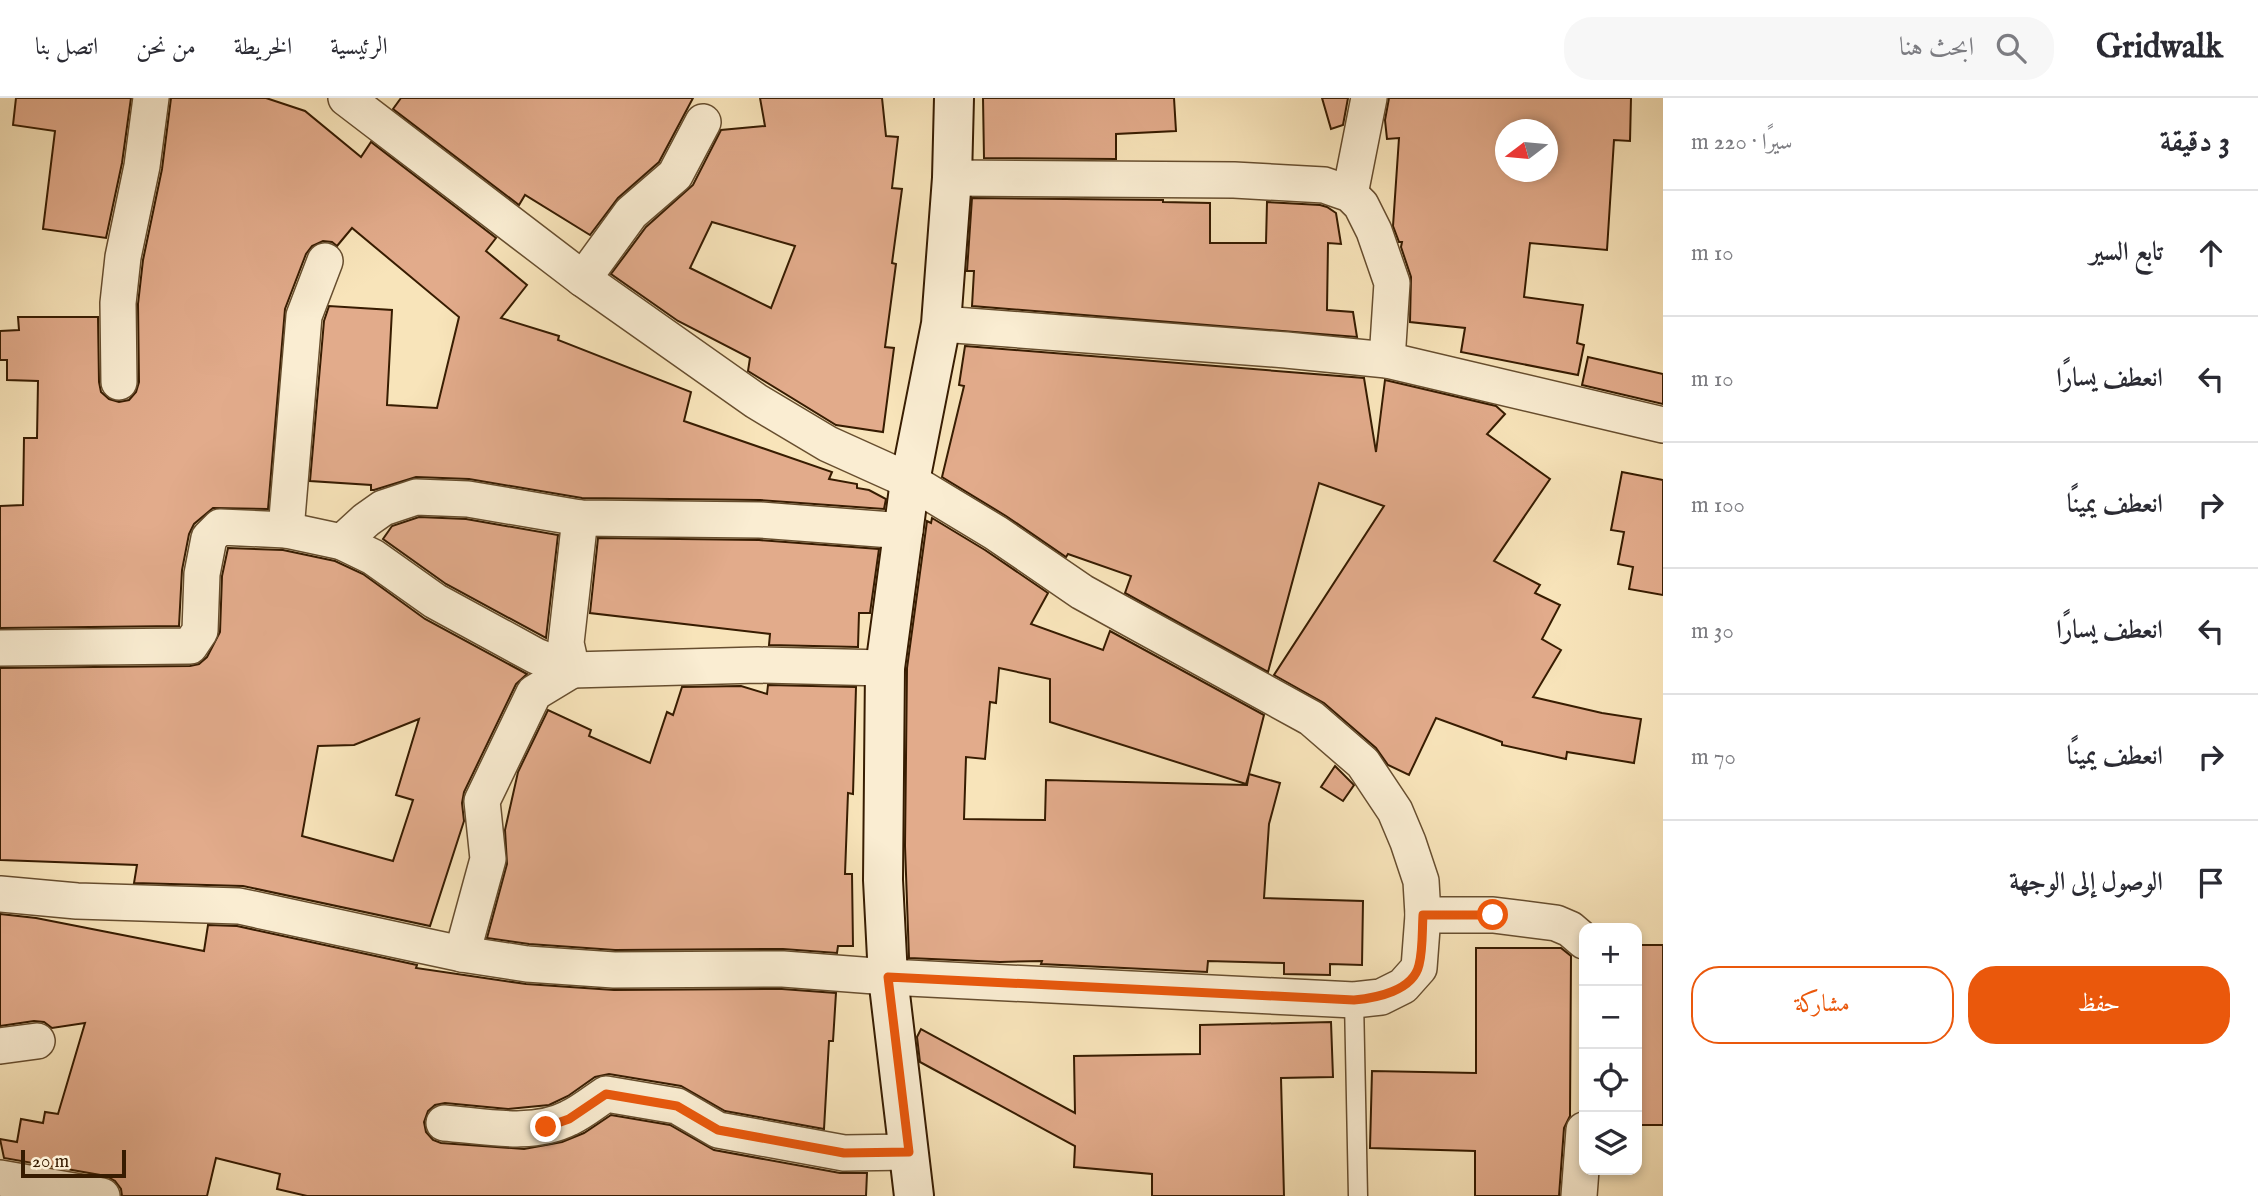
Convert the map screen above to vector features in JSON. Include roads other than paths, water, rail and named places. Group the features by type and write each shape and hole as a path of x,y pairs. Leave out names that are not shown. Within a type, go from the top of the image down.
{"street":[{"path":"119,382 118,303 123,257 142,166 151,98"},
{"path":"0,894 77,901 239,906 462,954 527,964 614,970 783,969 888,977 1354,1000 1381,997 1403,986 1419,968 1423,915 1421,881 1395,811 1363,763 1311,718 1082,592 996,533 910,481 828,444 756,401 583,279 346,98"},
{"path":"914,1196 888,977 883,880 885,668 910,481 941,324 952,178 954,98"},
{"path":"1350,194 1368,98"},
{"path":"583,279 631,213 675,175 703,122"},
{"path":"952,178 1234,180 1324,186 1350,194 1361,205 1374,231 1392,283 1387,360"},
{"path":"286,530 304,316 325,261"},
{"path":"941,324 1387,360 1663,425"},
{"path":"342,542 383,508 416,497 468,499 580,518 760,520 905,531"},
{"path":"572,670 566,643 580,518"},
{"path":"0,648 190,646 200,631 202,574 209,538 220,527 286,530 342,542 373,557 446,608 536,656 572,670 758,664 885,668"},
{"path":"462,954 488,859 482,801 534,693 572,670"},
{"path":"1423,915 1493,915 1556,923 1579,937"},
{"path":"0,1046 37,1041"},
{"path":"444,1123 524,1129 546,1127 569,1119 606,1094 677,1106 718,1130 844,1153 909,1152"},
{"path":"1579,1196 1581,1175"},
{"path":"0,1178 102,1196"}],"lane":[{"path":"1354,1000 1358,1196"}]}
